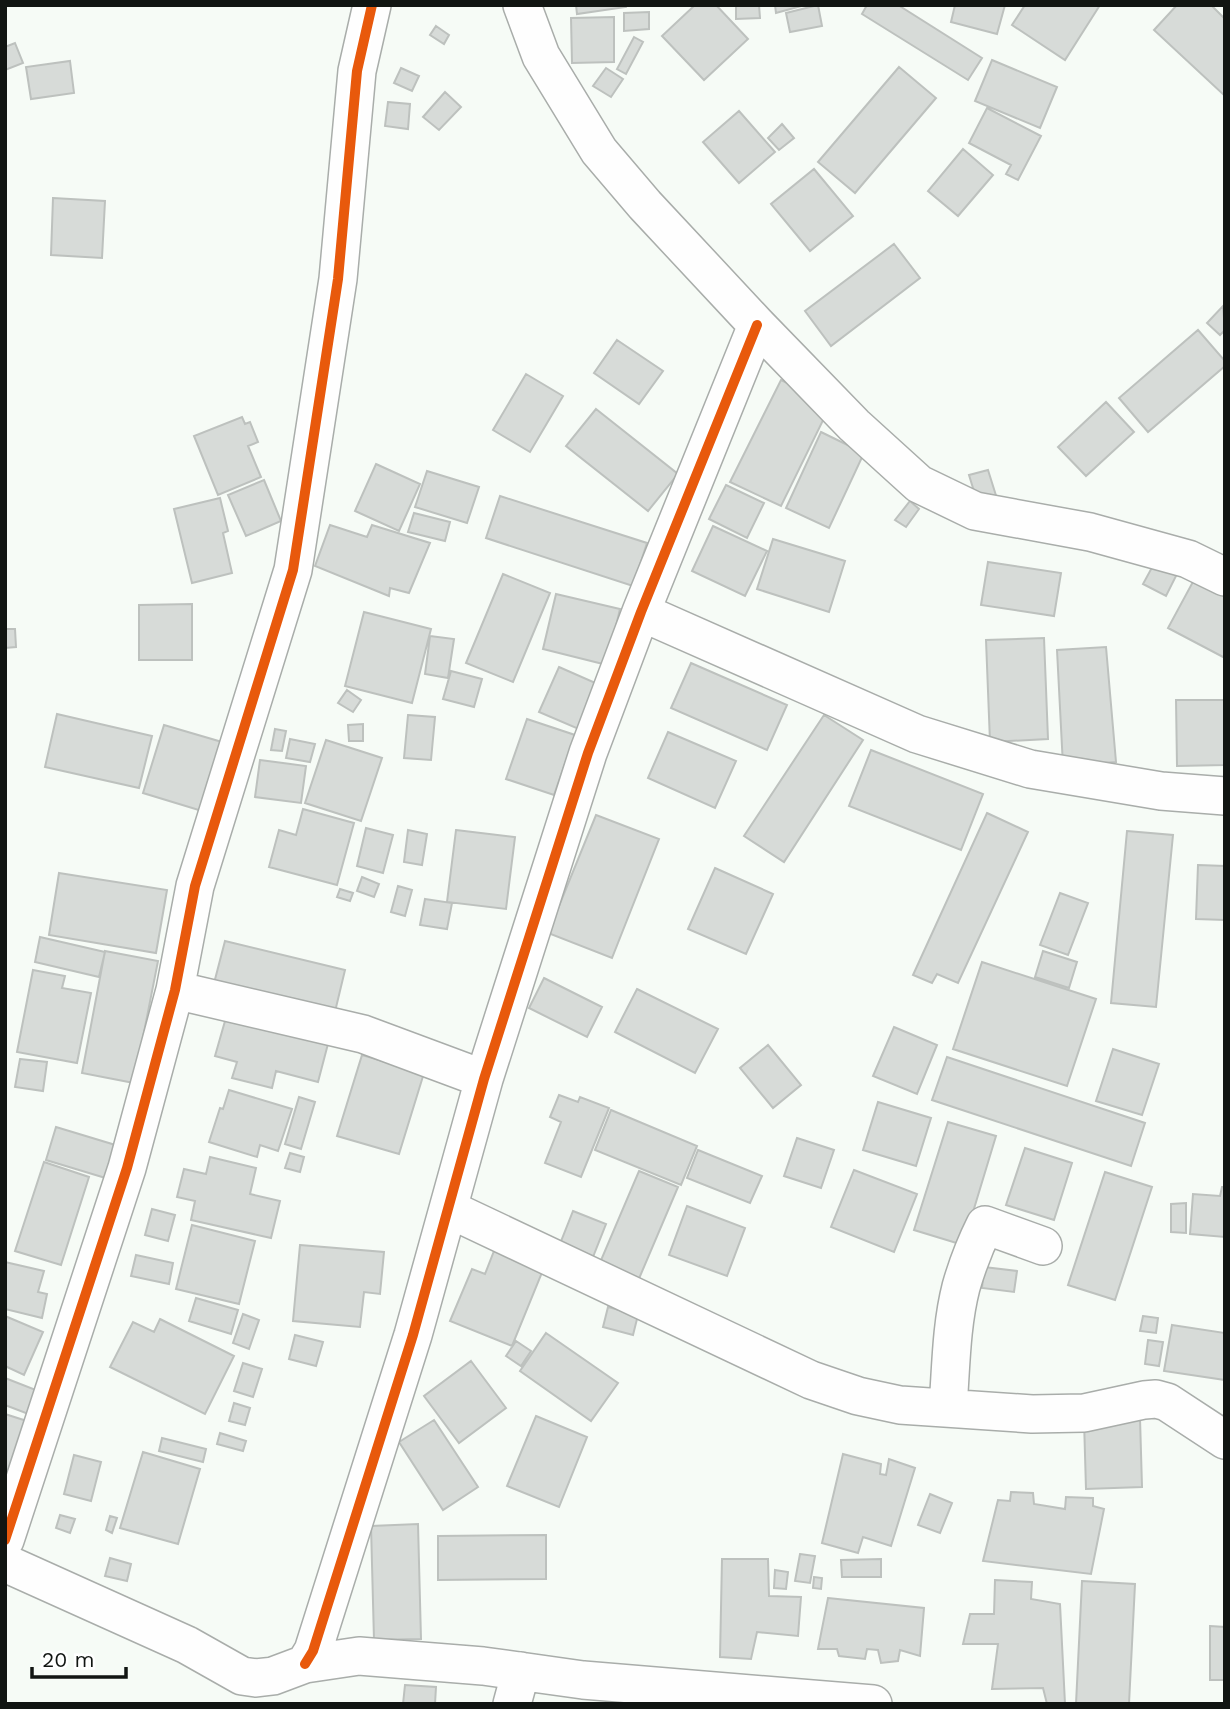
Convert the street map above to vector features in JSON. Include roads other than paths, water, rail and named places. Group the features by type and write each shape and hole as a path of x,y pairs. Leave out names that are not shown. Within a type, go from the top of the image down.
{"street":[{"path":"5,1540 127,1168 175,989 195,886 293,570 338,279 357,71 372,5"},
{"path":"522,5 541,56 600,151 645,205 757,325 854,425 919,484 975,511 1090,532 1188,559 1225,577"},
{"path":"305,1664 313,1651 413,1335 484,1079 587,752 757,325"},
{"path":"641,612 917,734 1030,769 1161,791 1225,796"},
{"path":"175,989 363,1034 484,1079"},
{"path":"449,1209 811,1380 858,1396 900,1405 1032,1414 1084,1413 1144,1399 1156,1399 1167,1402 1225,1440"},
{"path":"948,1407 961,1288 973,1251 985,1226 1043,1247"},
{"path":"5,1563 187,1645 242,1676 256,1678 305,1664 359,1657 484,1666 517,1688 583,1680 873,1704"}]}
